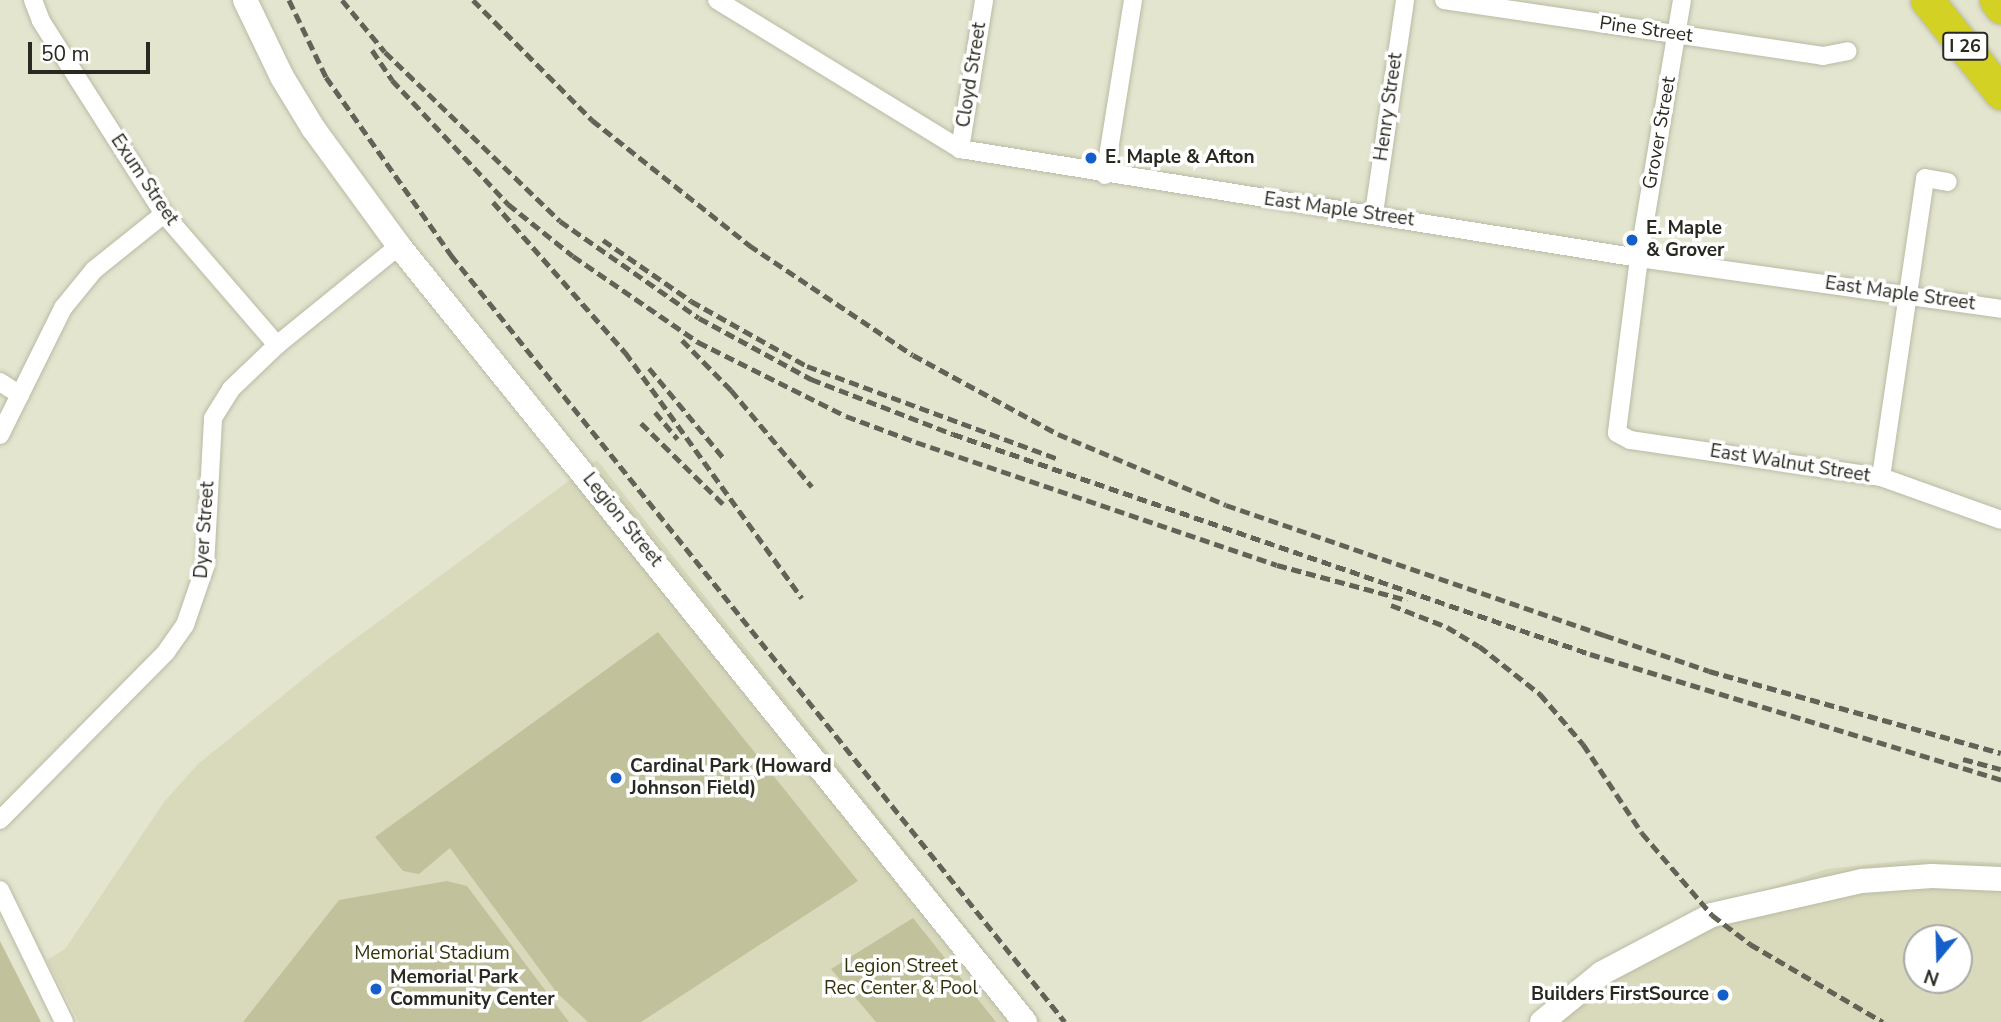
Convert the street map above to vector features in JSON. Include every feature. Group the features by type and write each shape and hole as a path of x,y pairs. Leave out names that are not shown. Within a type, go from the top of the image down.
{"highway":[{"name":"I 26","path":"1927,0 2001,93"},
{"name":"I 26","path":"1996,0 2001,7"}],"main road":[{"name":"Legion Street","path":"245,0 282,77 313,128 399,246 1026,1022"},
{"path":"1542,1022 1602,974 1712,915 1862,881 1925,876 2001,879"}],"street":[{"name":"Exum Street","path":"33,0 41,21 164,214 276,345"},
{"name":"East Maple Street","path":"718,0 960,149 1105,175 1374,213 1639,258 1906,293 2001,309"},
{"name":"Cloyd Street","path":"960,149 984,0"},
{"path":"1105,175 1133,0"},
{"name":"Henry Street","path":"1374,213 1405,0"},
{"name":"Pine Street","path":"1444,0 1823,55 1848,51"},
{"name":"Grover Street","path":"1616,433 1639,258 1682,0"},
{"path":"1881,477 1906,293 1926,178 1948,182"},
{"path":"0,435 63,308 94,270 164,214"},
{"name":"Dyer Street","path":"0,820 166,652 185,625 205,567 213,418 231,388 276,345 399,246"},
{"path":"0,382 20,395"},
{"name":"East Walnut Street","path":"1616,433 1630,440 1881,477 2001,520"},
{"path":"0,890 64,1022"}],"shaded area":[{"path":"597,460 1042,1022 79,1022 47,960 65,949 164,802 198,764 328,659"},
{"path":"1921,859 2001,863 2001,1022 1530,1022 1745,897 1826,869"}],"green space":[{"name":"Cardinal Park (Howard Johnson Field)","path":"658,632 858,881 641,1022 588,1022 557,993 450,848 419,874 403,871 375,837"},
{"name":"Memorial Stadium","path":"447,881 467,886 569,1022 243,1022 339,900"},
{"name":"Legion Street Rec Center & Pool","path":"913,918 996,1022 876,1022 831,969"},
{"path":"0,941 41,1022 0,1022"}],"railway":[{"path":"289,0 326,77 451,255 1065,1022"},
{"path":"342,0 385,52 560,221 699,318 811,379 953,434 1590,654 2001,780"},
{"path":"473,0 592,120 749,245 913,355 1058,434 1226,505 1709,671 2001,753"},
{"path":"372,50 392,80 508,204 573,256 698,342 846,416 916,442 1277,565 1407,600"},
{"path":"493,202 625,352 802,598"},
{"path":"603,240 691,301 807,366 1058,459"},
{"path":"682,340 731,390 812,487"},
{"path":"649,368 725,460"},
{"path":"655,412 678,439"},
{"path":"641,423 723,504"},
{"path":"1391,605 1447,627 1479,646 1540,694 1583,744 1642,833 1712,915 1750,944 1883,1022"},
{"path":"1963,759 2001,769"}],"place":[{"name":"E. Maple & Afton","path":"1091,158"},
{"name":"E. Maple & Grover","path":"1632,240"},
{"name":"Cardinal Park (Howard Johnson Field)","path":"616,778"},
{"name":"Memorial Park Community Center","path":"376,989"},
{"name":"Builders FirstSource","path":"1723,995"}]}
